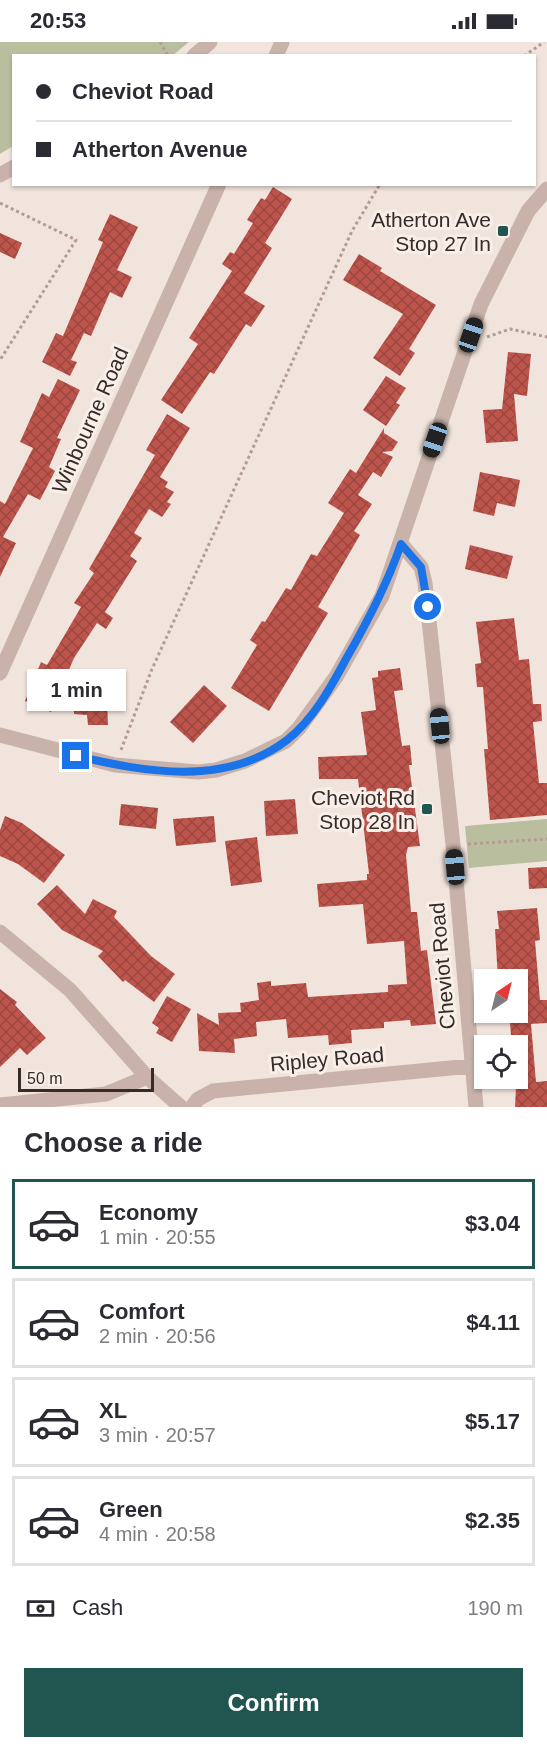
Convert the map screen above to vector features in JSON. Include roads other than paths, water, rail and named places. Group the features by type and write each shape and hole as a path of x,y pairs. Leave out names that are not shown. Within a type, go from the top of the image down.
{"street":[{"path":"196,54 210,42"},
{"name":"Winbourne Road","path":"0,673 218,186"},
{"path":"0,735 115,765 163,771 216,770 245,761 286,741 310,716 336,677 382,596 471,335 493,278 528,211 547,189"},
{"name":"Cheviot Road","path":"401,544 421,567 426,583 453,845 476,1107"},
{"path":"0,932 70,990 147,1077 181,1107"},
{"name":"Ripley Road","path":"192,1107 198,1099 213,1091 471,1066"},
{"path":"0,1105 106,1094 147,1077"}],"place":[{"name":"Atherton Ave Stop 27 In","path":"503,231"},
{"name":"Cheviot Rd Stop 28 In","path":"427,809"}]}
